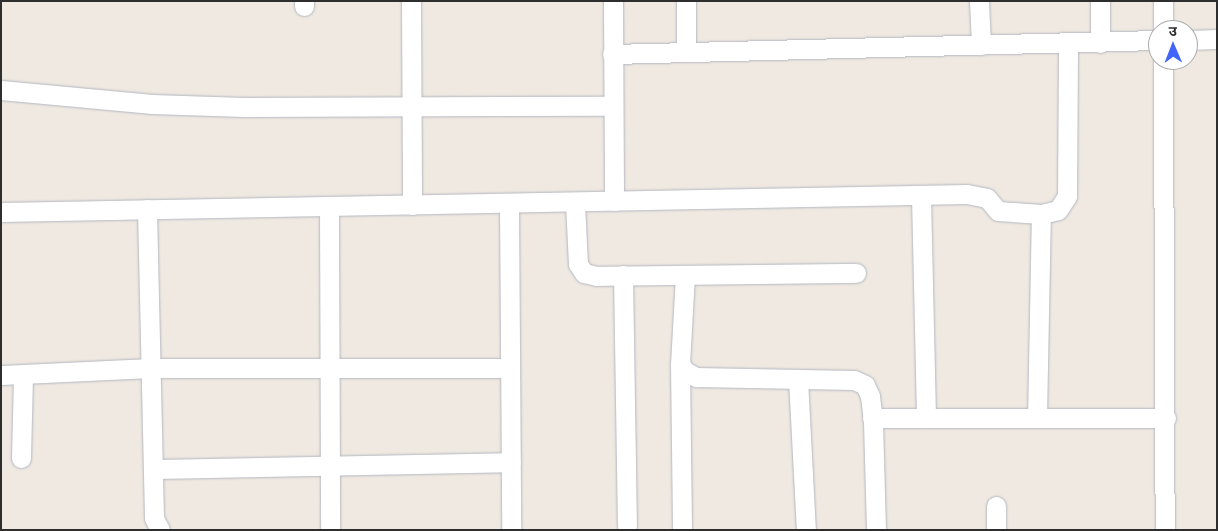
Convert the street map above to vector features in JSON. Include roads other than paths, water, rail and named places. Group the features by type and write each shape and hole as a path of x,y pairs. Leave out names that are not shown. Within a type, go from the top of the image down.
{"street":[{"path":"411,1 412,205"},
{"path":"613,1 612,106 614,201"},
{"path":"686,1 686,52"},
{"path":"979,1 981,45"},
{"path":"1100,1 1100,43"},
{"path":"1162,20 1163,1"},
{"path":"1198,40 1217,39"},
{"path":"612,54 1148,41"},
{"path":"1,212 977,195 987,198 998,212 1041,214 1058,210 1067,196 1068,43"},
{"path":"1163,70 1165,530"},
{"path":"1,90 152,104 244,107 413,104 612,106"},
{"path":"921,196 926,418"},
{"path":"510,203 511,530"},
{"path":"575,203 578,264 584,273 597,276 856,273"},
{"path":"329,206 330,530"},
{"path":"147,209 154,518 160,530"},
{"path":"1037,418 1041,214"},
{"path":"623,275 627,526"},
{"path":"682,530 680,364 685,275"},
{"path":"680,364 684,372 696,377 854,380 865,384 870,396 872,418 876,530"},
{"path":"1,375 151,368 330,366 510,368"},
{"path":"21,458 22,375"},
{"path":"798,379 806,530"},
{"path":"872,418 1166,418"},
{"path":"153,468 511,462"},
{"path":"996,506 996,530"}]}
